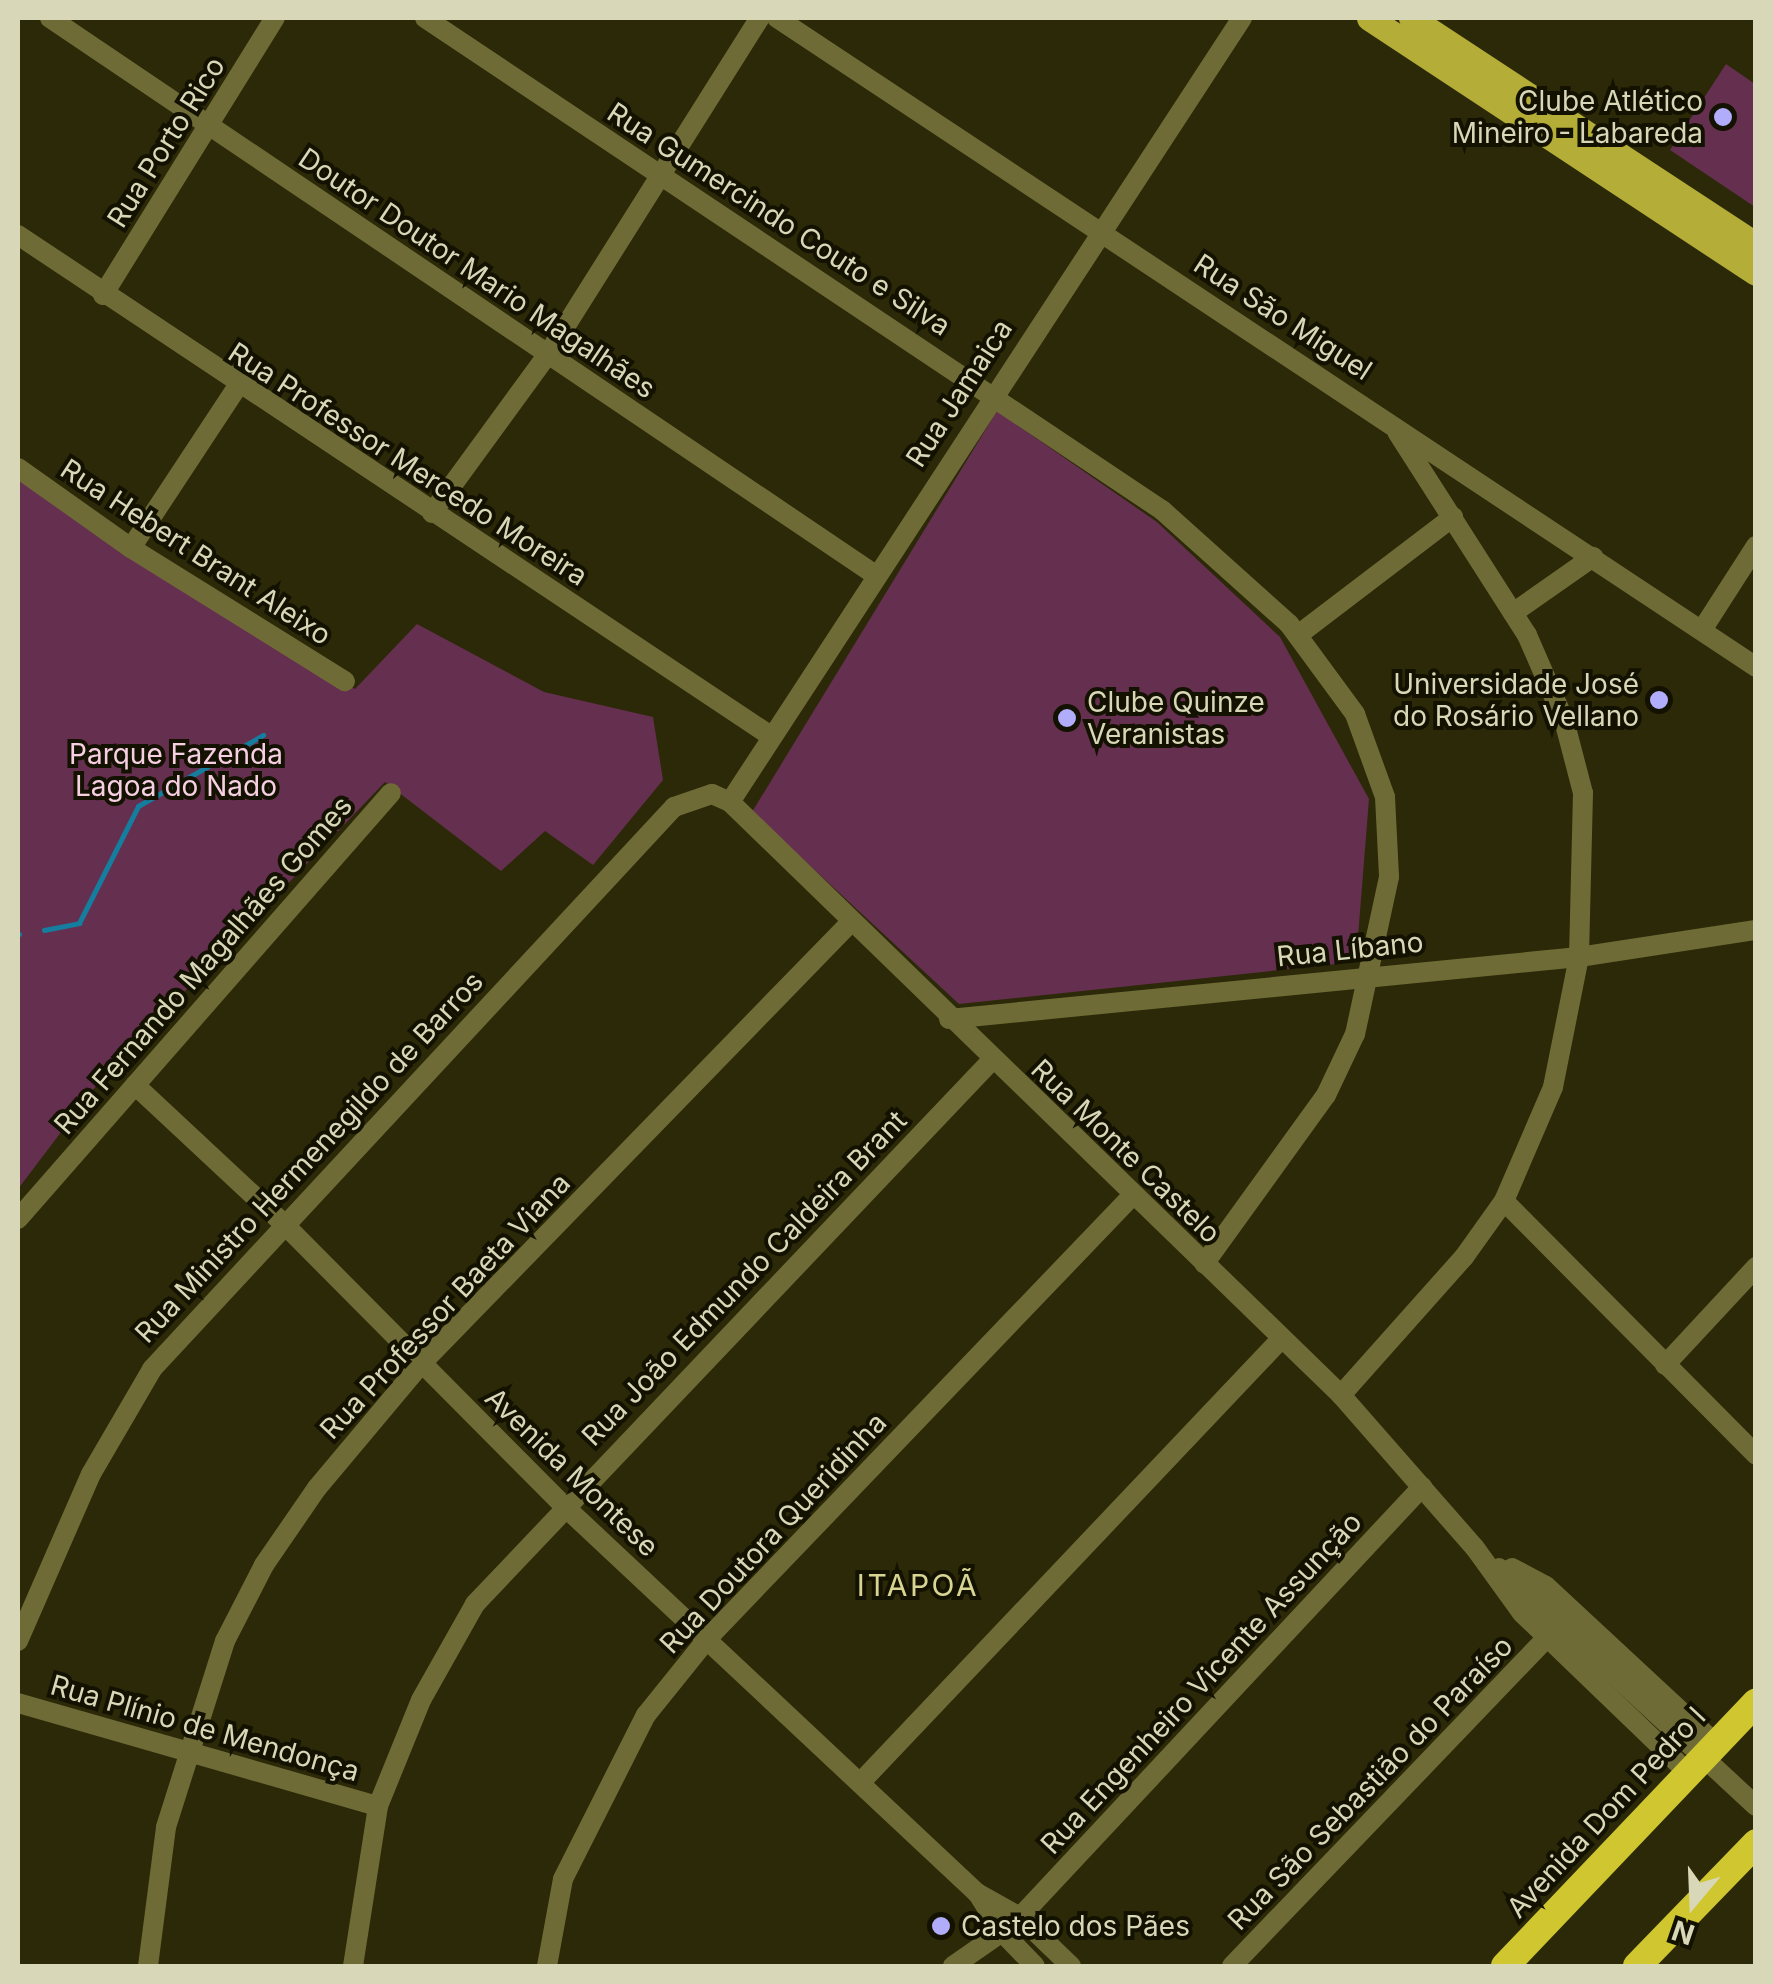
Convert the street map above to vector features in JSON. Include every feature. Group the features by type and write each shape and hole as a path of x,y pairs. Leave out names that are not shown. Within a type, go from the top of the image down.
{"highway":[{"name":"Avenida Dom Pedro I","path":"1504,1966 1756,1702"},
{"path":"1638,1966 1756,1843"}],"main road":[{"path":"1369,18 1756,273"},
{"path":"1410,18 1756,245"}],"street":[{"name":"Doutor Doutor Mario Magalhães","path":"50,18 874,574"},
{"name":"Rua Porto Rico","path":"103,295 275,18"},
{"name":"Rua Gumercindo Couto e Silva","path":"424,18 992,392 1162,510 1238,572 1298,635 1355,714 1385,797 1388,876 1371,974 1354,1034 1326,1095 1204,1264"},
{"path":"432,514 548,354 760,18"},
{"name":"Rua São Miguel","path":"777,18 1388,419 1756,667"},
{"name":"Rua Jamaica","path":"730,802 992,392 1242,18"},
{"name":"Rua Professor Mercedo Moreira","path":"18,235 238,386 771,736"},
{"path":"131,548 238,386"},
{"path":"1341,1395 1464,1257 1504,1201 1552,1087 1580,956 1583,794 1564,720 1513,613 1388,419"},
{"name":"Rua Hebert Brant Aleixo","path":"18,468 131,548 344,682"},
{"path":"1298,635 1450,512 1472,488 1490,488"},
{"path":"1702,630 1756,546"},
{"path":"1513,613 1593,557"},
{"name":"Rua Fernando Magalhães Gomes","path":"18,1219 391,793"},
{"name":"Rua Ministro Hermenegildo de Barros","path":"18,1640 90,1474 152,1369 282,1222 674,806 712,794 730,802"},
{"name":"Rua Monte Castelo","path":"730,802 849,924 1341,1395 1548,1638 1688,1773"},
{"name":"Rua Professor Baeta Viana","path":"148,1966 156,1877 188,1755 225,1641 264,1565 317,1488 421,1364 849,924"},
{"name":"Rua Líbano","path":"949,1019 1580,956 1756,930"},
{"name":"Rua João Edmundo Caldeira Brant","path":"353,1966 378,1806 421,1700 475,1604 992,1060"},
{"name":"Avenida Montese","path":"135,1085 282,1222 564,1506 977,1893 1020,1917 1071,1966"},
{"name":"Rua Doutora Queridinha","path":"547,1966 563,1879 646,1715 708,1639 1132,1195"},
{"path":"1504,1201 1756,1454"},
{"path":"1665,1366 1756,1267"},
{"path":"860,1783 1282,1338"},
{"name":"Rua Engenheiro Vicente Assunção","path":"1020,1917 1422,1487"},
{"path":"1475,1548 1535,1599 1756,1806"},
{"name":"Rua Monte Castelo","path":"1475,1548 1546,1586 1716,1744"},
{"name":"Rua São Sebastião do Paraíso","path":"1232,1966 1548,1638"},
{"name":"Rua Plínio de Mendonça","path":"18,1703 188,1755 378,1806"},
{"name":"Avenida Montese","path":"977,1893 1002,1932 1036,1966"},
{"path":"954,1966 1002,1932"}],"green space":[{"name":"Clube Atlético Mineiro - Labareda","path":"1726,64 1755,84 1755,207 1670,150"},
{"name":"Clube Quinze Veranistas","path":"997,411 1157,522 1280,637 1369,799 1356,962 959,1004 752,812"},
{"name":"Parque Fazenda Lagoa do Nado","path":"18,478 127,553 355,689 417,624 544,692 653,717 663,780 593,865 545,831 501,871 385,782 102,1078 18,1189"}],"waterway":[{"path":"44,930 79,923 138,806 263,735"}],"place":[{"name":"Clube Atlético Mineiro - Labareda","path":"1723,117"},
{"name":"Universidade José do Rosário Vellano","path":"1659,700"},
{"name":"Clube Quinze Veranistas","path":"1067,718"},
{"name":"Castelo dos Pães","path":"941,1926"}],"district":[{"name":"ITAPOÃ","path":"918,1585"}]}
